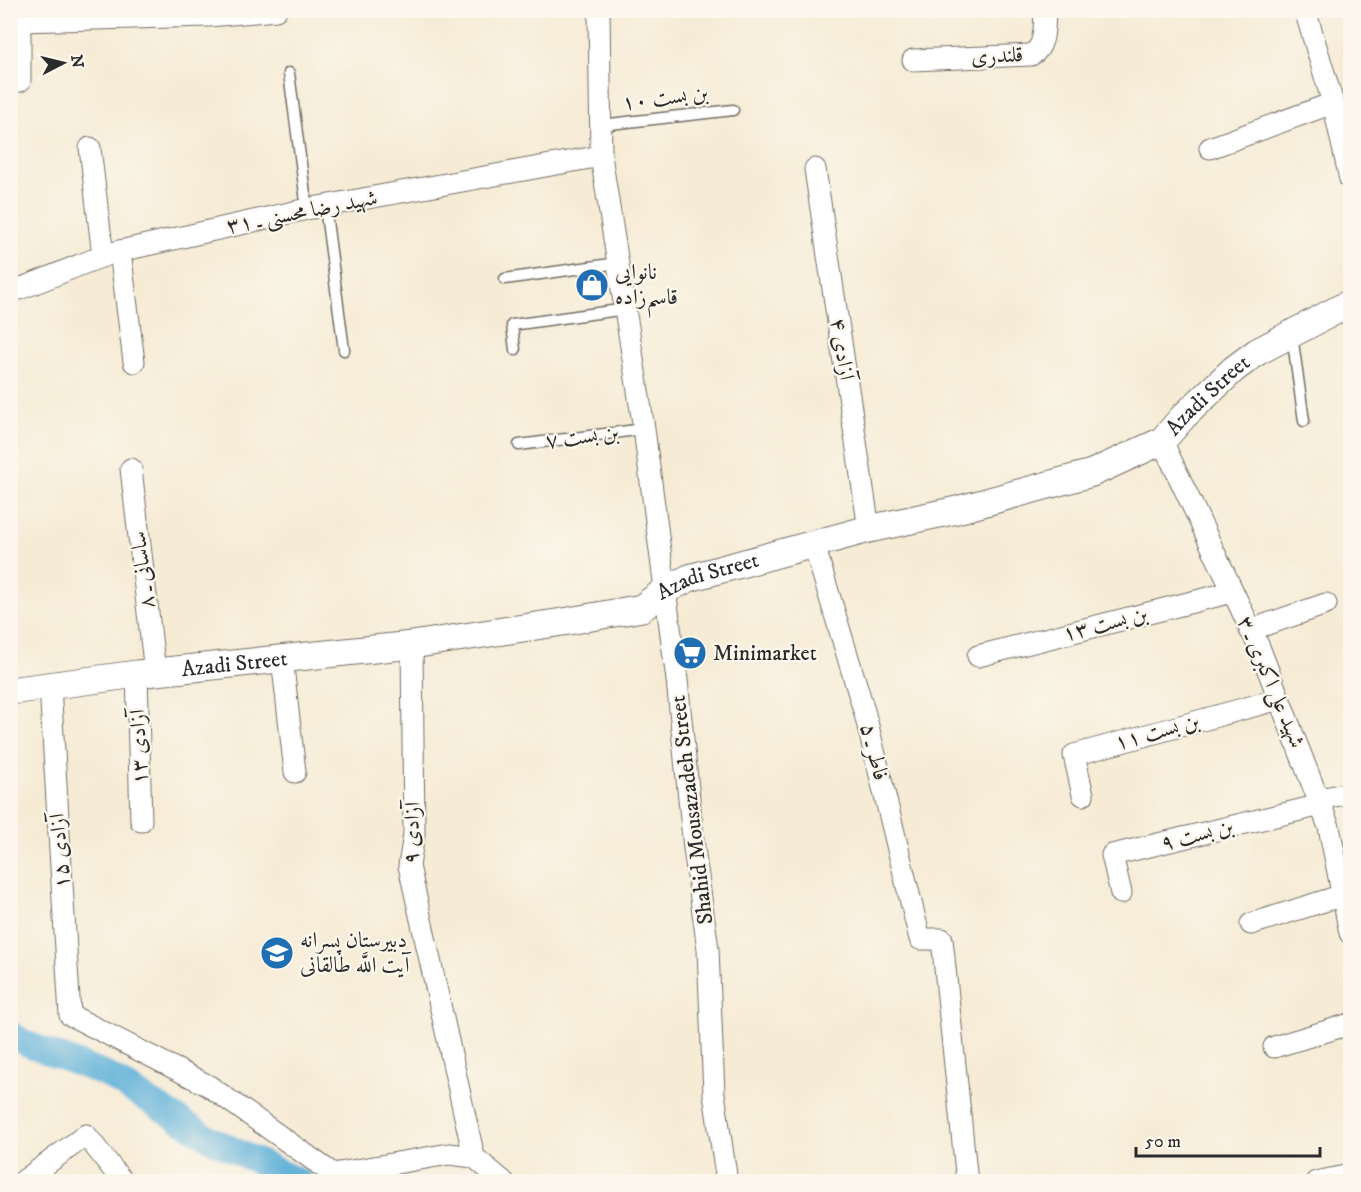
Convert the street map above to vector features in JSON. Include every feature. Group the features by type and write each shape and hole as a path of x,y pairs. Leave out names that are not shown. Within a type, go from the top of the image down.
{"street":[{"path":"10,83 20,81 20,16 276,10"},
{"name":"Shahid Mousazadeh Street","path":"599,10 601,156 645,429 686,761 694,848 708,949 714,1094 727,1182"},
{"name":"قلندری","path":"913,60 1031,55 1037,52 1043,41 1045,10"},
{"path":"1305,10 1333,103 1350,179"},
{"path":"1210,148 1333,103"},
{"path":"90,148 134,362"},
{"name":"شهید رضا محسنی ـ ۳۱","path":"10,292 37,284 111,253 316,208 601,156"},
{"name":"آزادی ۴","path":"815,169 869,529"},
{"name":"Azadi Street","path":"10,691 146,673 412,645 642,608 664,591 689,578 869,529 957,510 1092,473 1162,441 1183,417 1234,369 1257,352 1350,303"},
{"name":"شهید علی اکبری ـ ۳","path":"1162,441 1250,630 1320,802 1329,827 1350,933"},
{"name":"ساسانی ـ ۸","path":"131,469 146,673"},
{"name":"فاطر ـ ۵","path":"814,545 865,714 920,939 942,939 967,1182"},
{"name":"بن بست ۱۳","path":"978,656 1232,592"},
{"path":"1250,630 1326,604"},
{"name":"آزادی ۹","path":"412,645 414,834 409,866 474,1157"},
{"path":"282,658 295,772"},
{"name":"آزادی ۱۳","path":"141,821 146,673"},
{"name":"آزادی ۱۵","path":"50,686 70,1015 209,1086 335,1179"},
{"name":"بن بست ۱۱","path":"1083,795 1074,755 1279,699"},
{"path":"1320,802 1350,793"},
{"name":"بن بست ۹","path":"1121,893 1112,855 1320,802"},
{"path":"1251,924 1343,895"},
{"path":"1274,1047 1350,1024"},
{"path":"22,1182 86,1135 123,1182"},
{"path":"335,1179 449,1154 474,1157 504,1182"},
{"path":"1316,1182 1350,1175"}],"lane":[{"path":"289,73 344,350"},
{"name":"بن بست ۱۰","path":"601,125 733,110"},
{"path":"505,279 618,263"},
{"path":"515,350 512,325 626,309"},
{"path":"1292,332 1304,421"},
{"name":"بن بست ۷","path":"519,445 645,429"}],"waterway":[{"path":"10,1033 25,1043 109,1076 209,1138 300,1182"}],"place":[{"name":"نانوایی قاسم‌زاده","path":"592,285"},
{"name":"Minimarket","path":"690,653"},
{"name":"دبیرستان پسرانه آیت اللَّه طالقانی","path":"277,953"}]}
